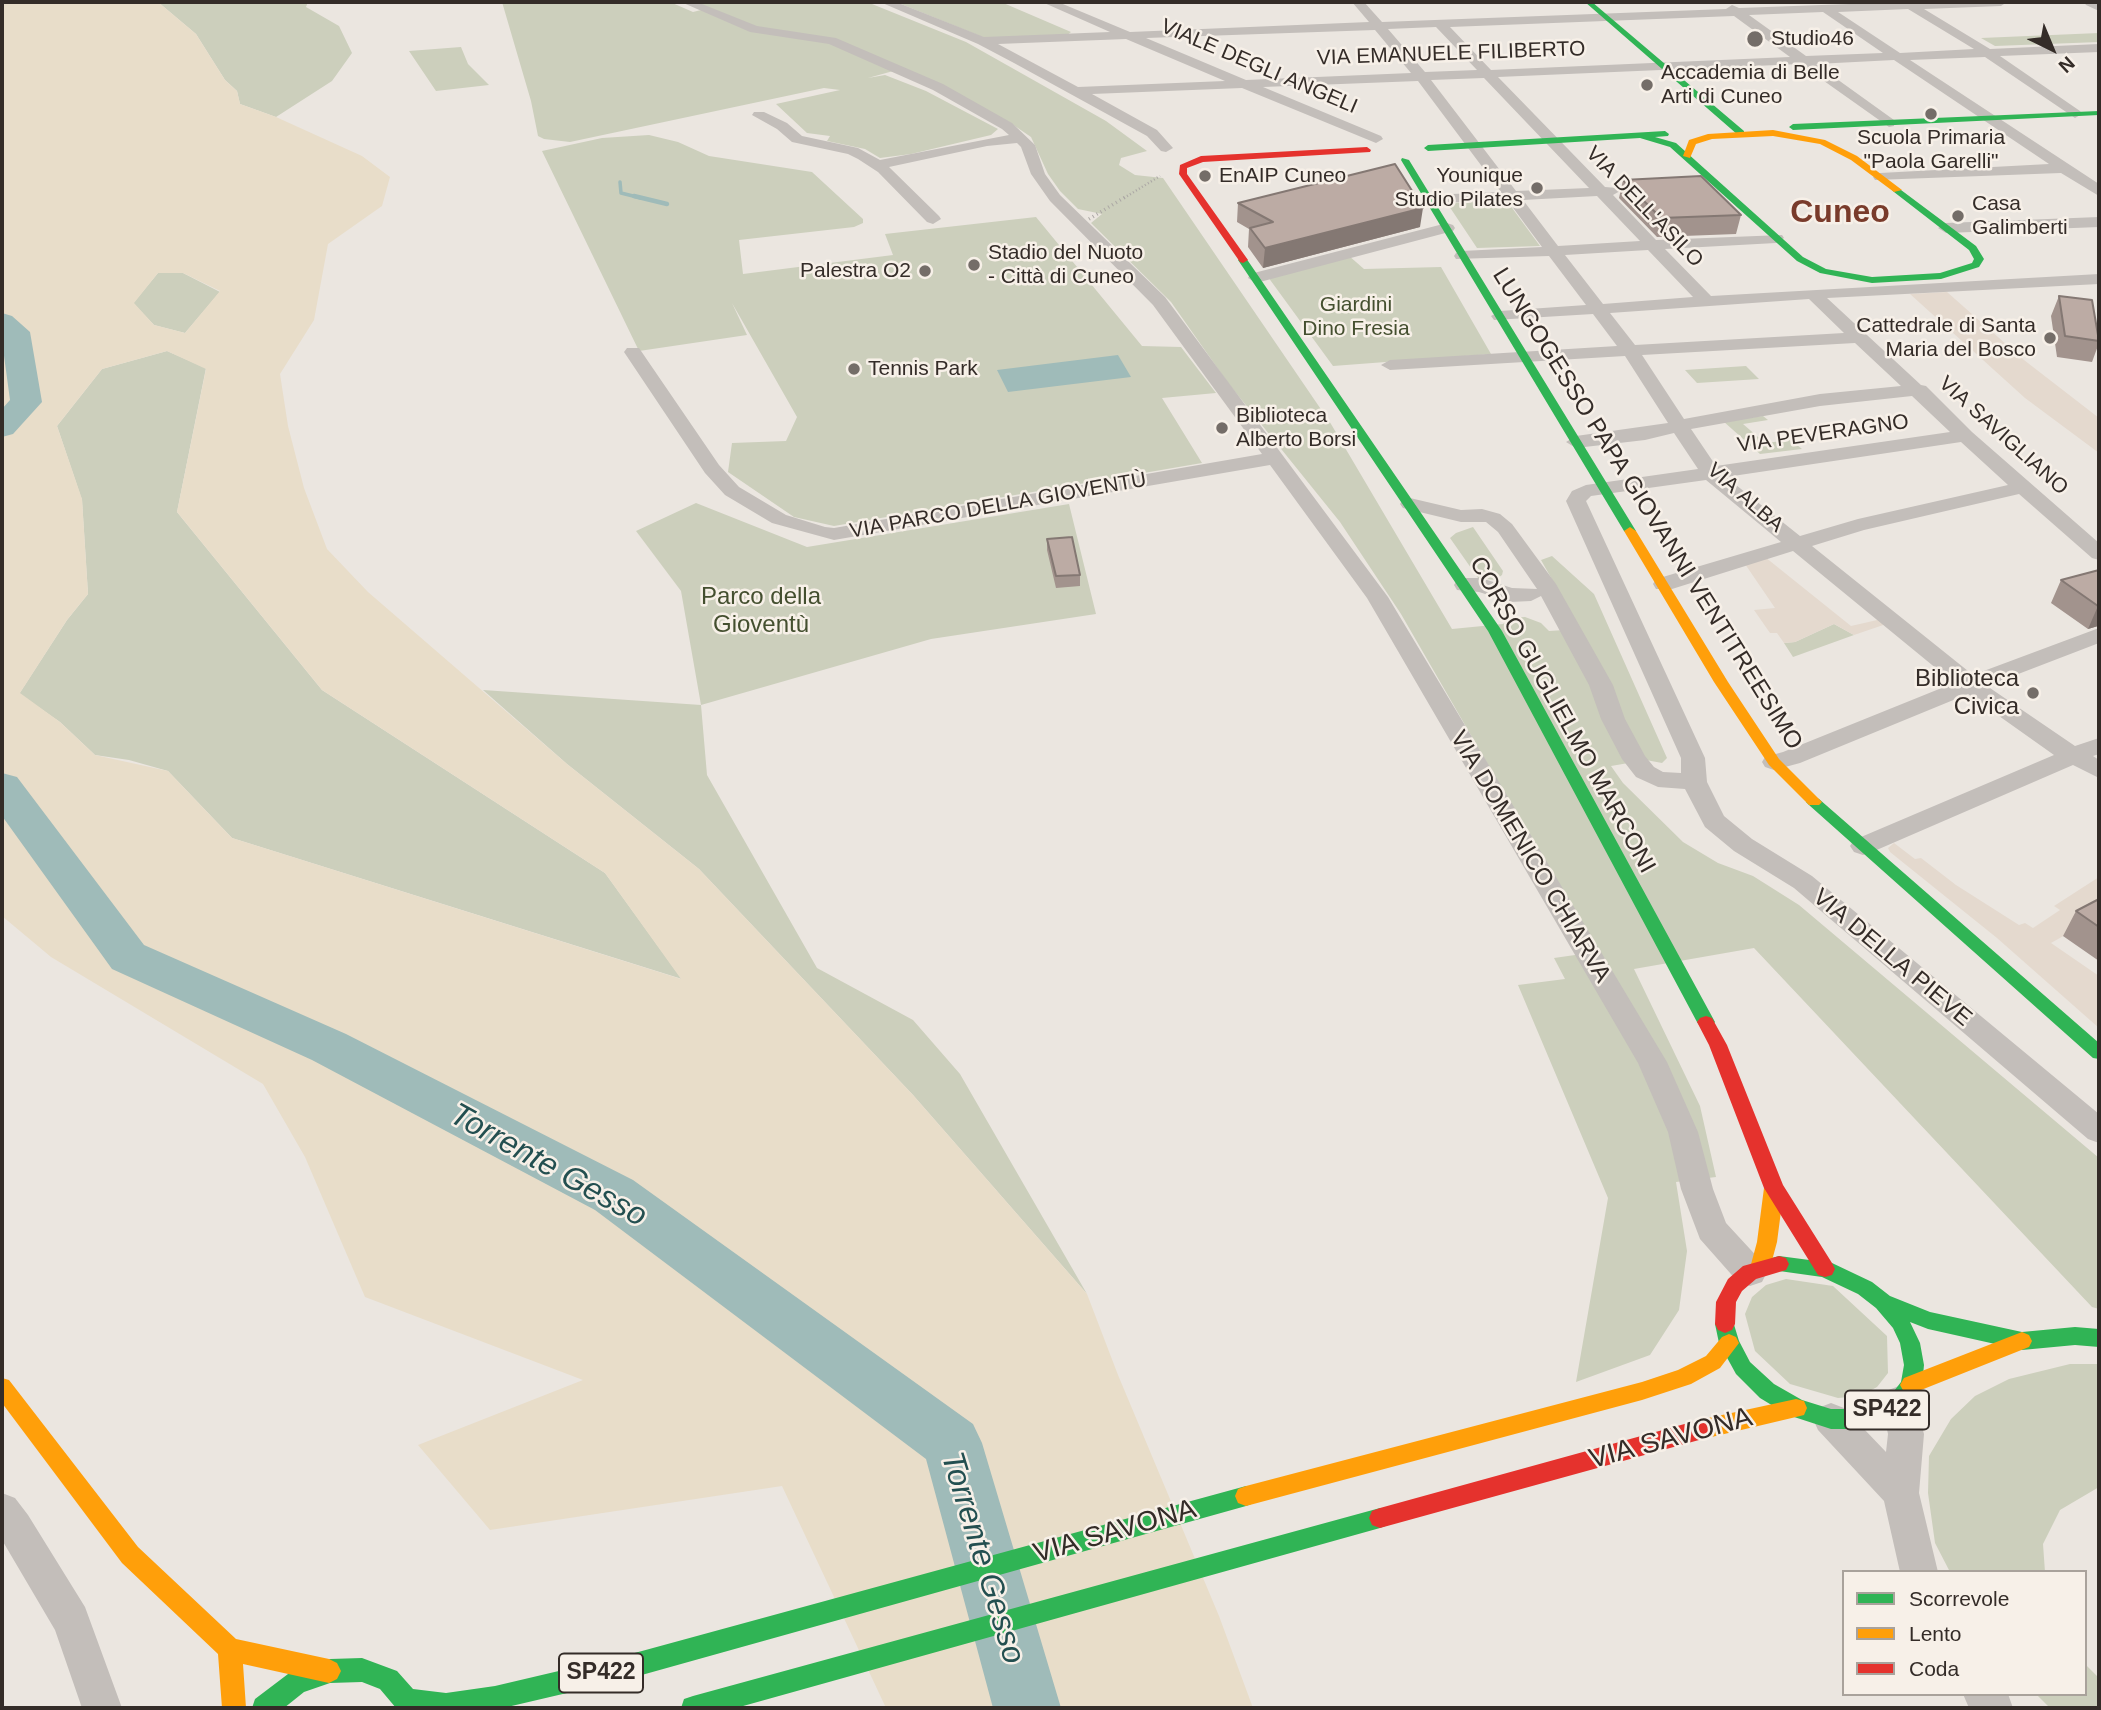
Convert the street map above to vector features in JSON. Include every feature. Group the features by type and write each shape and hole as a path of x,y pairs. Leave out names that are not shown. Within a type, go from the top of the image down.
{"street":[{"path":"687,2 754,29 832,41 938,87 1021,138"},
{"path":"886,2 982,41 1152,133 1166,148"},
{"name":"VIALE DEGLI ANGELI","path":"1048,2 1241,83 1377,151"},
{"path":"1358,2 1474,144"},
{"path":"1588,2 1739,131"},
{"path":"1722,2 1889,123"},
{"path":"982,41 1606,18 1820,5 2001,2"},
{"path":"2090,2 2099,7"},
{"path":"1906,4 1987,53 2075,114"},
{"path":"1820,5 2099,191"},
{"name":"VIA DELL'ASILO","path":"1440,24 1707,302"},
{"name":"VIA EMANUELE FILIBERTO","path":"1077,91 2099,48"},
{"path":"1411,139 1428,148 1828,125 2099,113"},
{"path":"759,114 779,124 797,139 853,151 878,165 933,219"},
{"path":"1828,125 1824,129 1826,133 1854,158"},
{"path":"1687,156 1692,142 1739,131 1806,137 1854,158 2016,282"},
{"path":"1642,136 1673,145 1687,156 1835,292"},
{"path":"1392,137 1377,151 1405,160 1422,157 1427,154 1428,148"},
{"path":"878,165 987,142 1021,138"},
{"name":"VIA DOMENICO CHIARVA","path":"1021,138 1028,145 1038,174 1055,198 1159,301 1377,597 1652,1062 1683,1132 1697,1189 1712,1230 1755,1270"},
{"name":"VIA ALBA","path":"1474,144 1630,351 1711,474 1971,685 2075,757 2099,770"},
{"name":"CORSO GUGLIELMO MARCONI","path":"1377,151 1200,159 1183,167 1183,174 1483,613 1718,1045 1774,1188 1825,1269"},
{"name":"LUNGOGESSO PAPA GIOVANNI VENTITREESIMO","path":"1405,160 1721,682 1774,762 1863,846 2099,1053"},
{"path":"1880,177 2064,168"},
{"path":"1695,187 1719,186"},
{"path":"1428,200 1625,190"},
{"path":"1946,228 2099,222"},
{"path":"1256,278 1447,228"},
{"path":"1462,256 1776,239"},
{"path":"1500,316 1814,294 1916,283 1976,265 1979,259 1973,248"},
{"path":"1800,259 1838,275 1916,283 2099,279"},
{"name":"VIA SAVIGLIANO","path":"1814,294 1965,436 2099,554"},
{"path":"1390,365 1861,337"},
{"name":"VIA PARCO DELLA GIOVENTÙ","path":"633,352 712,469 732,491 779,519 823,533 834,534 1275,458"},
{"path":"1576,442 1645,434 1820,400 1919,390"},
{"name":"VIA PEVERAGNO","path":"1604,489 1965,436"},
{"path":"1664,584 1858,525 2024,487"},
{"name":"VIA DELLA PIEVE","path":"1604,489 1586,491 1579,495 1576,501 1693,758 1694,782 1708,813 1721,829 1802,882 2099,1131"},
{"path":"1410,504 1461,516 1482,515 1505,528 1545,584 1601,685 1613,719 1634,759 1644,772 1658,779 1694,782"},
{"path":"1432,536 1442,526 1461,516"},
{"path":"1465,585 1521,588 1556,631 1589,693 1613,719"},
{"path":"1483,613 1521,588"},
{"path":"1774,762 1791,758 2099,635"},
{"path":"1863,846 2099,745"},
{"name":"CORSO GUGLIELMO MARCONI","path":"1755,1270 1767,1242 1774,1188"},
{"name":"SP422","path":"1905,1394 1914,1365 1910,1343 1900,1322 1883,1302 1865,1288 1825,1269 1779,1264 1755,1270 1735,1285 1726,1302 1724,1321 1728,1343 1743,1368 1759,1384 1796,1408 1831,1419 1858,1419 1881,1414 1905,1394 2022,1340"},
{"name":"SP422","path":"1883,1302 1928,1320 2022,1340 2075,1336 2099,1338"},
{"name":"VIA SAVONA","path":"408,1705 495,1698 631,1666 1259,1492 1642,1391 1684,1377 1713,1362 1728,1343"},
{"path":"4,1393 130,1555 230,1649 330,1671 362,1670 388,1681 408,1705"},
{"path":"1905,1394 1906,1434 1901,1493 1919,1570"},
{"name":"VIA SAVONA","path":"695,1708 1668,1438 1796,1408"},
{"path":"1831,1419 1901,1493"},
{"path":"2,1510 71,1621 102,1708"},
{"path":"230,1649 234,1708"},
{"path":"264,1708 297,1683 330,1671"}],"green space":[{"path":"158,2 308,2 306,7 339,26 352,53 332,81 276,117 240,104 237,91 225,80 196,34"},
{"path":"502,2 670,2 693,12 709,8 695,2 867,2 966,42 1106,121 1147,151 1121,158 1119,165 1135,175 1163,178 1331,424 1452,629 1503,624 1510,618 1525,617 1541,623 1549,631 1580,629 1541,560 1552,556 1594,594 1667,758 1662,763 1646,760 1611,766 1623,783 1683,842 1718,863 1753,876 1799,905 2099,1158 2099,1309 2092,1307 1754,948 1634,969 1700,1106 1716,1177 1676,1182 1687,1251 1679,1310 1650,1355 1576,1382 1608,1198 1518,985 1565,979 1554,958 1596,952 1401,614 1340,522 1228,383 1171,302 1091,223 1102,214 1078,209 1060,191 1048,174 1031,137 1009,122 904,68 868,78 885,75 926,91 998,129 991,135 911,154 880,158 865,149 827,141 830,136 807,133 776,104 840,90 824,88 570,142 544,139 538,136 531,101"},
{"path":"896,2 1001,2 1071,32 1066,36 985,38"},
{"path":"2099,33 2099,42 1995,46 1981,38"},
{"path":"461,47 468,64 489,85 436,91 409,51"},
{"path":"649,135 678,142 709,156 812,172 863,219 863,223 854,227 739,240 743,274 893,255 885,234 1036,217 1142,346 1181,347 1216,393 1162,398 1202,463 834,526 794,517 728,472 732,443 786,441 797,417 732,303 747,335 639,351 542,151 602,138"},
{"path":"1507,201 1540,246 1477,248 1447,203"},
{"name":"Giardini Dino Fresia","path":"1348,255 1364,269 1441,267 1491,354 1333,366 1268,277"},
{"path":"158,273 183,273 220,292 185,333 154,325 133,303"},
{"path":"167,351 206,368 177,512 322,690 605,873 682,979 232,838 168,771 129,760 95,755 60,722 19,694 67,620 88,594 82,500 57,426 102,369"},
{"path":"1746,366 1759,379 1697,383 1685,370"},
{"path":"1763,416 1768,420 1743,424 1765,443 1791,440 1802,449 1760,454 1723,421"},
{"name":"Parco della Gioventù","path":"696,503 807,547 1069,504 1096,614 931,639 701,705 681,591 636,531"},
{"path":"1473,527 1503,571 1495,580 1478,578 1450,538"},
{"path":"1834,624 1854,635 1793,657 1784,643 1795,642"},
{"path":"483,690 701,705 707,775 817,968 913,1020 960,1074 1087,1294 913,1095 699,869 567,764"},
{"path":"1786,1279 1833,1286 1887,1336 1888,1373 1877,1387 1860,1396 1838,1398 1790,1384 1755,1351 1745,1314 1752,1297 1766,1285"},
{"path":"2070,1364 2099,1364 2099,1487 2060,1510 2043,1544 2045,1570 1949,1570 1935,1543 1928,1493 1929,1456 1951,1419 1975,1396 2009,1379"},
{"path":"2087,1666 2099,1678 2099,1708 2050,1708 2038,1696 2087,1696"}],"sand":[{"path":"2,2 158,2 196,34 225,80 237,91 240,104 276,117 362,156 390,177 382,206 328,244 314,320 280,374 288,426 304,488 327,549 368,592 567,764 699,869 913,1095 1087,1294 1219,1616 1253,1708 886,1708 782,1486 490,1530 418,1445 583,1380 365,1297 305,1157 263,1084 51,957 2,916","holes":["158,273 183,273 220,291 185,333 154,325 134,303","167,351 206,369 177,512 322,690 605,873 681,979 232,838 168,771 95,755 60,722 20,693 67,620 88,594 82,499 57,426 102,369"]}],"shaded area":[{"path":"1947,292 2024,360 2099,418 2099,453 2025,398 1910,294"},
{"path":"1765,557 1851,626 1886,618 1892,622 1854,635 1834,624 1795,642 1784,643 1777,633 1770,633 1754,610 1775,608 1745,564"},
{"path":"1894,843 1915,859 1921,858 1956,885 2019,925 2025,923 2033,928 2060,910 2054,906 2099,877 2099,916 2051,943 2099,976 2099,1028 1997,938 1890,852 1888,848"}],"water":[{"path":"1118,355 1131,377 1008,392 997,370"}],"building":[{"path":"1395,164 1423,208 1265,248 1250,228 1273,222 1238,203"},
{"path":"1701,176 1741,215 1661,218 1623,180"},
{"path":"2059,296 2092,300 2099,341 2065,336"},
{"path":"1072,537 1080,575 1056,576 1047,539"},
{"path":"2099,570 2099,606 2061,580"},
{"path":"2099,899 2099,927 2076,911"}],"waterway":[{"path":"620,182 621,193 641,198"},
{"path":"634,196 667,204"},
{"name":"Torrente Gesso","path":"2,322 15,332 26,402 2,427"},
{"name":"Torrente Gesso","path":"2,786 128,957 329,1047 614,1195 952,1443 1027,1708"}],"railway":[{"path":"1124,198 1160,176"},
{"path":"1089,219 1127,196"}],"traffic: fast":[{"path":"1588,2 1741,133"},
{"path":"1793,127 2099,113"},
{"path":"1428,148 1665,134"},
{"path":"1642,136 1673,145 1800,259 1823,271 1872,280 1941,276 1976,265 1979,259 1973,248 1897,190"},
{"path":"1405,160 1630,531"},
{"path":"1243,260 1495,631 1706,1022"},
{"path":"1814,802 2099,1053"},
{"path":"1725,1324 1729,1343 1743,1368 1767,1391 1796,1408 1831,1419 1858,1419 1881,1414 1899,1402 1911,1385 1914,1365 1910,1343 1900,1322 1883,1302 1865,1288 1825,1269 1779,1264"},
{"path":"1883,1302 1928,1320 2022,1341 2075,1336 2099,1338"},
{"path":"407,1701 446,1705 495,1698 631,1666 1246,1496"},
{"path":"693,1708 1380,1518"},
{"path":"264,1708 297,1683 330,1671 362,1670 388,1680 407,1701 408,1708"}],"traffic: slow":[{"path":"1687,156 1692,142 1711,136 1773,133 1822,142 1854,158 1897,190"},
{"path":"1630,531 1721,682 1774,762 1814,802"},
{"path":"1760,1268 1767,1242 1774,1188"},
{"path":"1911,1385 2022,1341"},
{"path":"1246,1496 1642,1391 1684,1377 1713,1362 1729,1343"},
{"path":"2,1387 130,1555 230,1649 329,1671"},
{"path":"1699,1430 1796,1408"},
{"path":"230,1649 234,1708"}],"traffic: jam":[{"path":"1243,260 1183,174 1183,167 1201,159 1367,150"},
{"path":"1706,1022 1718,1045 1774,1188 1825,1269"},
{"path":"1725,1324 1726,1302 1735,1285 1750,1272 1779,1264"},
{"path":"1380,1518 1699,1430"}],"place":[{"name":"Studio46","path":"1755,39"},
{"name":"Accademia di Belle Arti di Cuneo","path":"1647,85"},
{"name":"Scuola Primaria \"Paola Garelli\"","path":"1931,114"},
{"name":"EnAIP Cuneo","path":"1205,176"},
{"name":"Younique Studio Pilates","path":"1537,188"},
{"name":"Casa Galimberti","path":"1958,216"},
{"name":"Stadio del Nuoto - Città di Cuneo","path":"974,265"},
{"name":"Palestra O2","path":"925,271"},
{"name":"Cattedrale di Santa Maria del Bosco","path":"2050,338"},
{"name":"Tennis Park","path":"854,369"},
{"name":"Biblioteca Alberto Borsi","path":"1222,428"},
{"name":"Biblioteca Civica","path":"2033,693"}],"district":[{"name":"Cuneo","path":"1840,213"}]}
